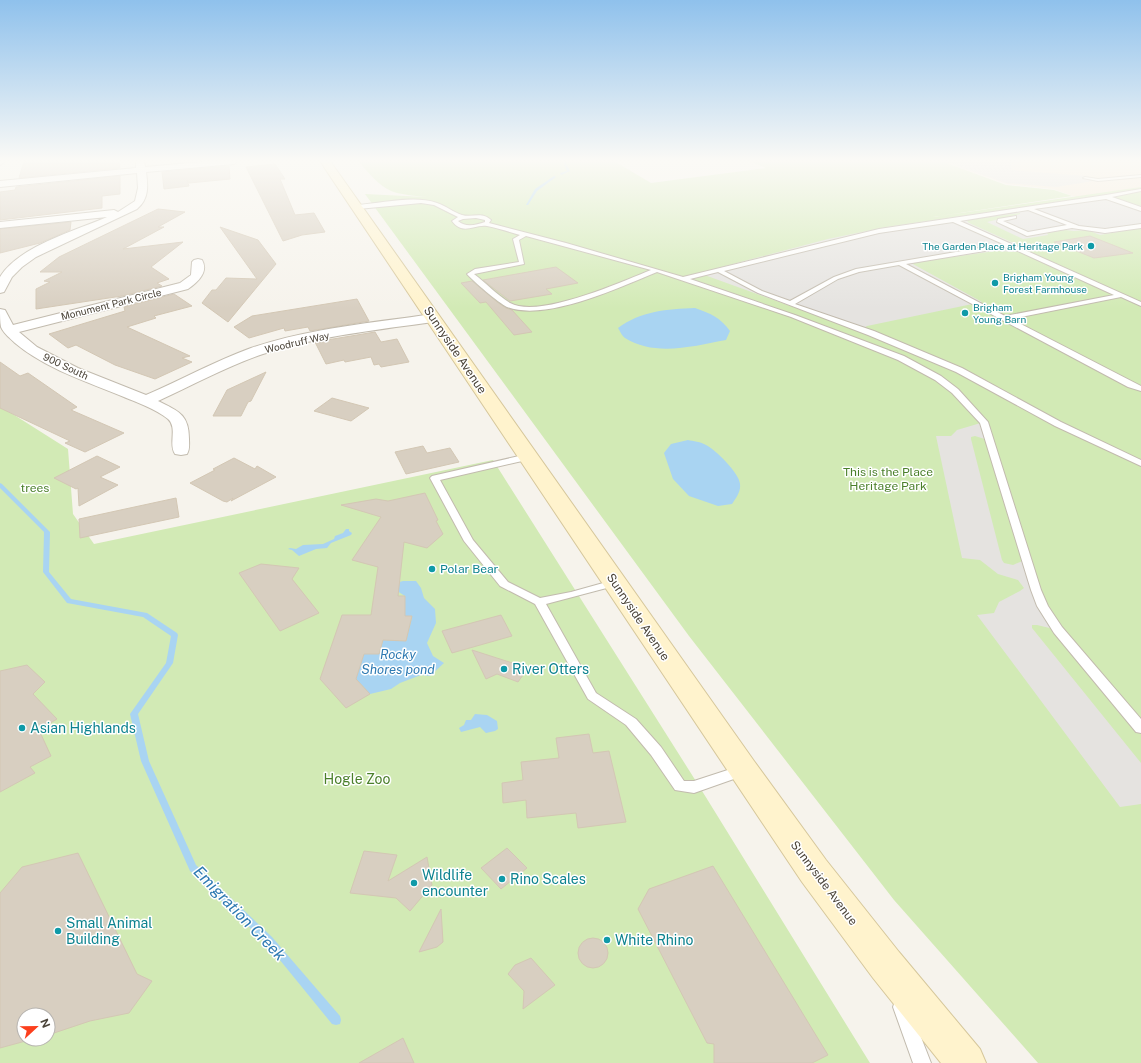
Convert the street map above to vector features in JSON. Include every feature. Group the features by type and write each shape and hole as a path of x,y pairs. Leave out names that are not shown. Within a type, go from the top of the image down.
{"main road":[{"name":"Sunnyside Avenue","path":"360,211 614,583 814,871 886,965 966,1063"}],"street":[{"path":"0,225 126,212"},
{"path":"0,289 2,281 23,260 126,212"},
{"path":"8,262 23,260"},
{"name":"Monument Park Circle","path":"9,330 184,286 197,276 198,262"},
{"name":"900 South","path":"0,313 9,330 32,350 73,371 146,401 173,415 179,421 181,429 181,450"},
{"name":"Woodruff Way","path":"146,401 233,360 279,344 304,338 433,318"}],"lane":[{"path":"449,211 462,217 484,217 488,220 485,224"},
{"path":"682,279 879,231 1017,211"},
{"path":"1032,211 1073,226 1105,231 1141,226"},
{"path":"1038,213 1000,220 1000,222 1027,234 1073,226"},
{"path":"462,217 455,221 459,225 471,227 485,224 657,270 793,316 901,358 938,378 955,391 980,416 987,430 1036,590 1043,606 1058,630 1141,728"},
{"path":"954,220 1141,304"},
{"path":"526,234 516,239 522,263 475,270 470,274 508,305 529,309 546,308 600,293 657,270"},
{"path":"790,304 836,278 858,270 1010,245"},
{"path":"900,263 1141,389"},
{"path":"718,270 760,292 871,333 959,370 1058,424 1141,463"},
{"path":"1004,318 1122,295"},
{"path":"528,457 435,478 469,541 504,584 539,602 592,696 631,722 656,751 680,786 694,787 743,770"},
{"path":"539,602 576,594 614,583"},
{"path":"886,965 922,1063"}],"green space":[{"name":"This is the Place Heritage Park","path":"377,211 975,211 933,217 977,211 1141,211 1141,1063 1038,1063 894,900 689,636"},
{"name":"Hogle Zoo","path":"0,406 68,449 73,514 94,544 493,460 699,786 870,1063 0,1063"}],"shaded area":[{"path":"998,211 1141,211 1141,228 1100,235 1087,230 1065,230 1047,233 1048,235 1023,239 987,222 1020,213 968,220 967,221 969,223 1029,250 1018,252 995,251 911,263 982,302 867,326 859,331 699,273 828,239 886,227"},
{"path":"984,422 991,441 975,436 971,437 971,439 1002,560 1004,563 1013,565 1027,559 1058,630 1037,625 1032,625 1032,628 1141,763 1141,804 1120,807 977,615 994,613 999,602 1024,588 1018,580 998,574 980,560 962,558 936,436 951,436 957,430"}],"water":[{"path":"695,308 710,314 723,323 730,331 726,340 688,347 662,349 637,344 625,338 618,328 645,314 664,310"},
{"path":"688,440 702,443 710,447 732,468 739,480 740,490 732,504 718,506 689,496 673,479 664,453 671,444"},
{"path":"346,529 349,529 352,533 351,535 331,543 327,548 316,549 299,556 292,550 288,549 296,549 303,545 323,544 334,539 335,536 343,533"},
{"name":"Rocky Shores pond","path":"403,581 416,581 421,588 424,598 435,609 436,623 427,643 433,656 444,663 430,676 421,675 400,683 391,689 370,694 355,678 364,654 379,654 383,640 406,641 412,617 401,616 405,596 394,589 396,583"},
{"path":"475,714 487,715 497,721 498,729 486,733 480,727 461,732 459,728 464,725 466,720 471,720"}],"building":[{"path":"0,211 80,211 0,220"},
{"path":"155,211 185,212 158,227 164,227 123,249 183,242 151,267 169,279 157,283 162,286 122,296 36,309 36,289 50,282 44,281 62,272 40,272 59,257"},
{"path":"268,211 293,211 295,215 314,213 325,232 302,235 283,241"},
{"path":"71,222 70,230 40,243 0,253 0,229"},
{"path":"220,227 258,240 276,264 228,322 202,303 212,290 216,290 226,278 257,279"},
{"name":"The Garden Place at Heritage Park","path":"1090,236 1133,253 1094,258 1054,242"},
{"path":"556,267 578,283 546,289 552,294 510,301 483,280"},
{"path":"472,281 497,302 512,310 532,332 514,335 486,302 480,303 461,283"},
{"path":"174,294 192,306 154,316 156,318 127,327 190,356 182,358 192,362 155,379 115,365 76,345 68,348 49,334 125,311 124,307"},
{"path":"357,299 369,321 310,331 308,327 285,331 284,328 249,338 234,327 252,316"},
{"path":"375,332 381,342 397,339 409,362 381,367 379,364 374,365 371,357 326,364 315,342"},
{"path":"0,362 20,376 28,373 77,407 71,410 124,433 85,452 65,443 70,441 0,408"},
{"path":"266,372 251,401 248,402 241,416 213,416 227,390"},
{"path":"332,398 369,408 351,421 314,411"},
{"path":"423,446 427,453 450,448 459,462 406,474 395,452"},
{"path":"97,456 120,467 100,477 118,485 79,506 78,488 76,489 54,478"},
{"path":"234,458 255,469 257,466 276,477 227,502 190,483 215,470 213,469"},
{"path":"425,493 443,534 427,548 404,542 398,596 405,596 405,616 412,616 406,641 383,640 379,654 364,654 356,679 370,694 346,708 320,679 342,615 371,615 378,567 352,560 381,517 341,505 376,499 388,501"},
{"path":"176,498 179,517 80,538 79,519"},
{"path":"261,564 299,568 292,579 319,613 280,631 239,573"},
{"path":"501,615 512,636 452,653 442,631"},
{"name":"River Otters","path":"472,650 528,668 518,682 497,674 486,679"},
{"name":"Asian Highlands","path":"27,665 45,682 33,694 57,719 39,730 51,756 30,767 35,773 0,792 0,671"},
{"path":"589,734 593,753 609,751 626,822 578,828 576,813 527,818 526,800 503,803 502,783 523,780 521,762 559,758 556,738"},
{"name":"Rino Scales","path":"507,848 527,868 501,889 481,868"},
{"path":"364,851 397,855 388,881 427,857 432,885 410,911 396,898 350,893"},
{"name":"Small Animal Building","path":"78,853 137,974 152,981 129,1013 90,1021 56,1032 56,1007 16,1007 16,1044 0,1048 0,893 22,867"},
{"path":"713,866 828,1055 812,1063 714,1063 714,1044 707,1043 638,909 649,889"},
{"path":"441,909 443,942 437,947 419,952"},
{"path":"593,938 604,942 608,953 604,964 593,968 582,964 578,953 582,942"},
{"path":"531,958 555,985 523,1009 524,991 508,974 515,965"},
{"path":"403,1038 414,1063 359,1063"}],"waterway":[{"name":"Emigration Creek","path":"0,485 47,532 46,572 69,601 145,615 175,635 169,663 134,714 145,761 193,868 269,940 336,1020"}],"place":[{"name":"The Garden Place at Heritage Park","path":"1091,246"},
{"name":"Brigham Young Forest Farmhouse","path":"995,283"},
{"name":"Brigham Young Barn","path":"965,313"},
{"name":"Polar Bear","path":"432,569"},
{"name":"River Otters","path":"504,669"},
{"name":"Asian Highlands","path":"22,728"},
{"name":"Rino Scales","path":"502,879"},
{"name":"Wildlife encounter","path":"414,883"},
{"name":"Small Animal Building","path":"58,931"},
{"name":"White Rhino","path":"607,940"}],"park label":[{"name":"trees","path":"35,488"}]}
